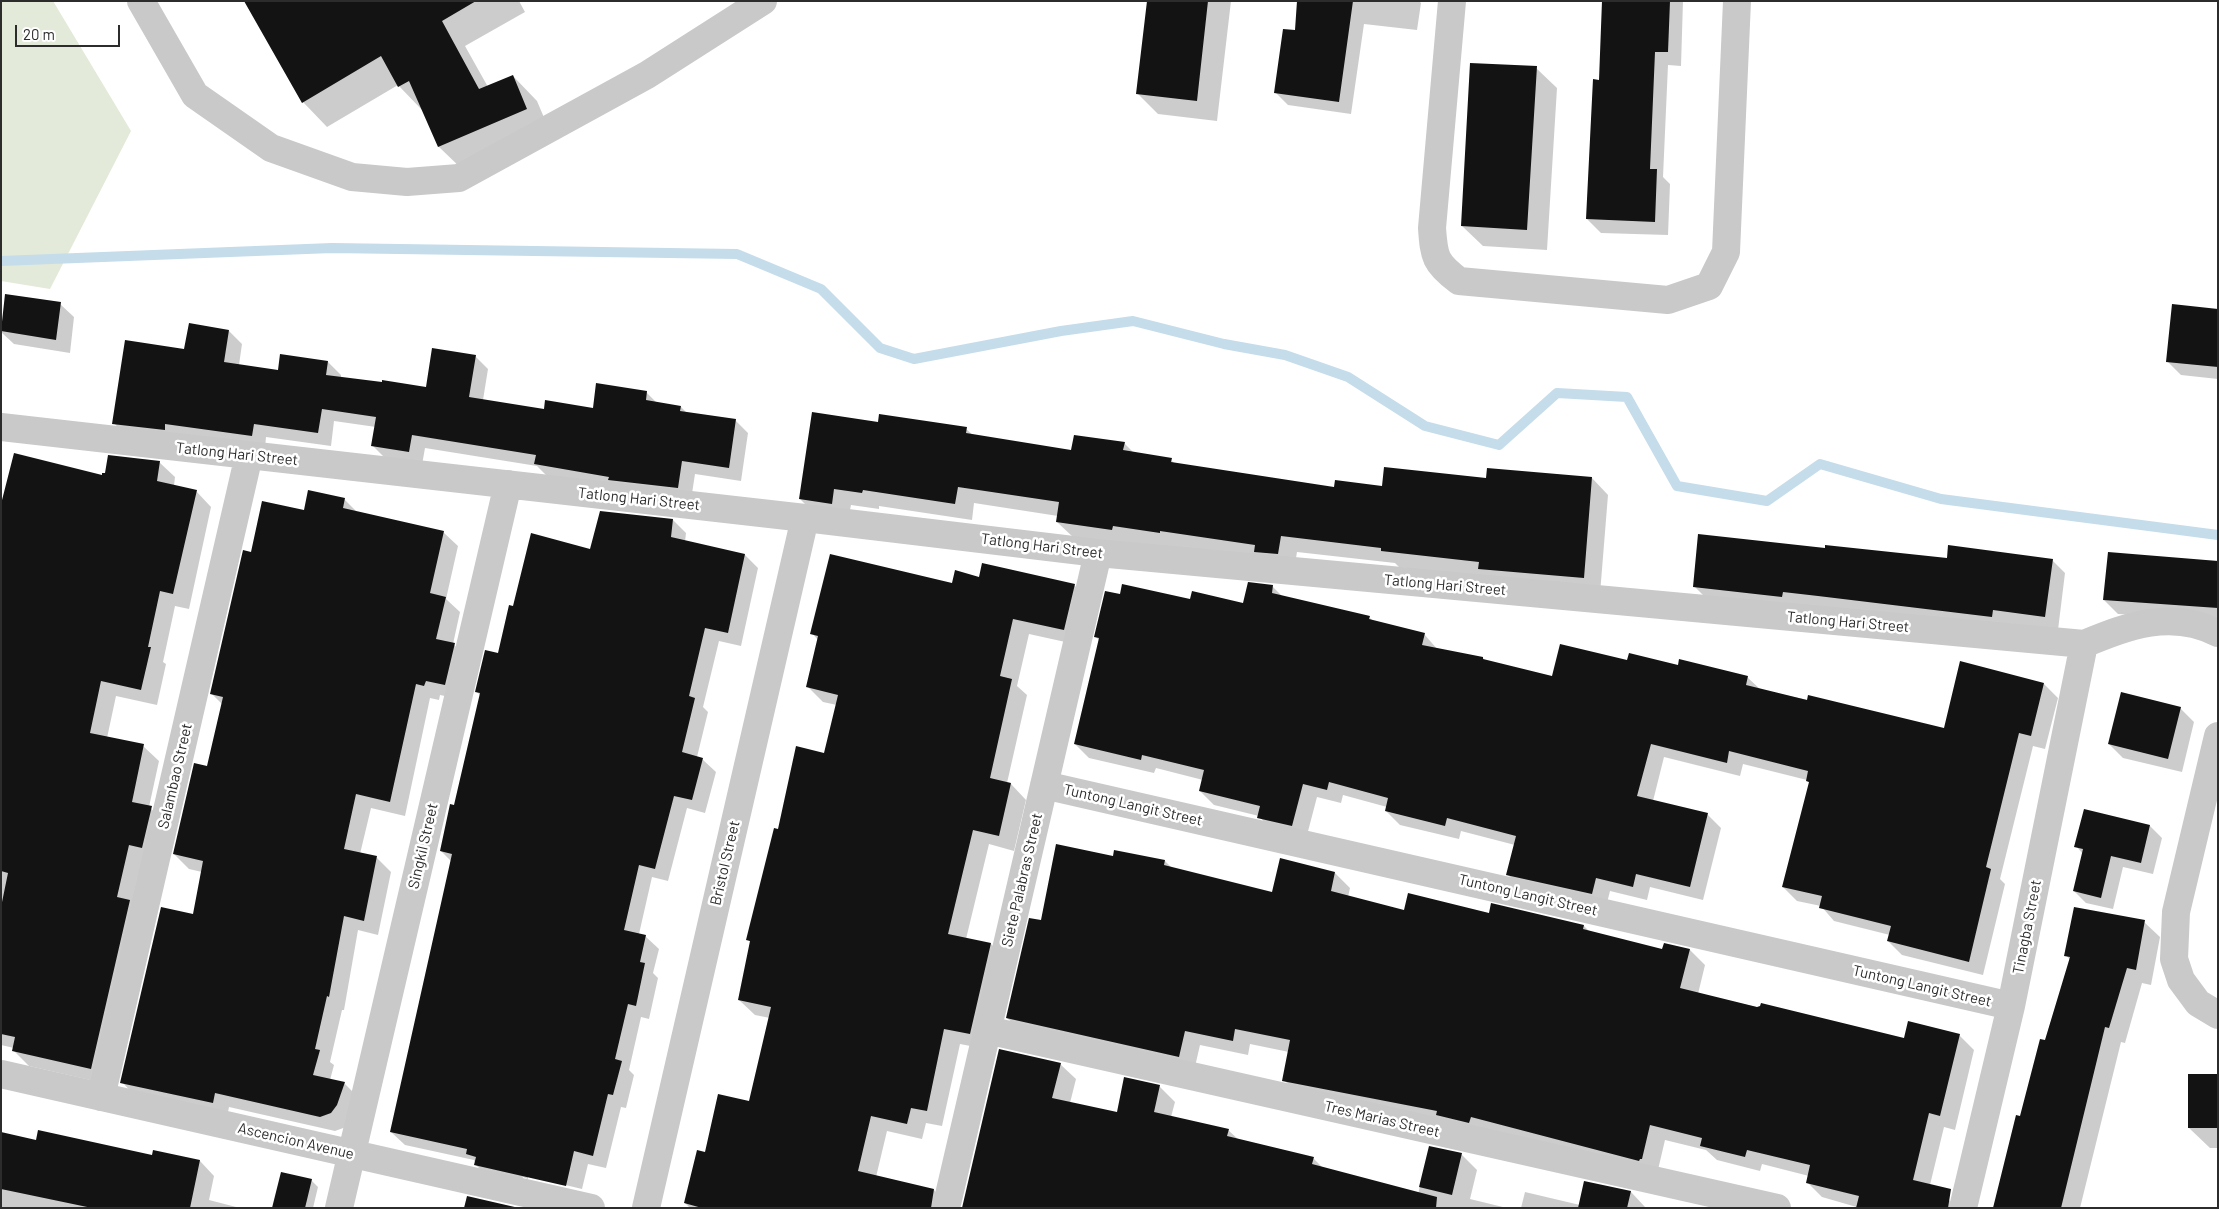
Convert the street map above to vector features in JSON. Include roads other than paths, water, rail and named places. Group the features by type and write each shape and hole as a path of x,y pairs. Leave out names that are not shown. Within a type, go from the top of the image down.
{"street":[{"path":"141,1 195,95 271,148 352,177 407,182 459,178 647,75 763,1"},
{"path":"1452,1 1432,228 1433,251 1442,268 1459,281 1668,300 1708,286 1726,252 1737,1"},
{"name":"Tatlong Hari Street","path":"1,427 1098,553 2084,644"},
{"name":"Salambao Street","path":"101,1097 249,455"},
{"name":"Singkil Street","path":"339,1208 508,484"},
{"name":"Bristol Street","path":"646,1208 805,518"},
{"name":"Siete Palabras Street","path":"946,1208 1098,553"},
{"path":"2084,644 2121,629 2146,622 2197,624 2218,633"},
{"name":"Tinagba Street","path":"1963,1208 2011,1006 2084,644"},
{"path":"2218,736 2176,912 2174,959 2181,980 2198,1003 2218,1015"},
{"name":"Tuntong Langit Street","path":"1044,785 2011,1006"},
{"name":"Tres Marias Street","path":"987,1030 1777,1208"},
{"name":"Ascencion Avenue","path":"1,1074 591,1208"}],"waterway":[{"path":"1,261 332,248 737,254 821,289 880,348 914,359 1061,331 1133,321 1224,344 1285,355 1348,377 1425,426 1499,445 1557,393 1627,397 1677,486 1767,501 1820,464 1941,499 2218,535"}]}
